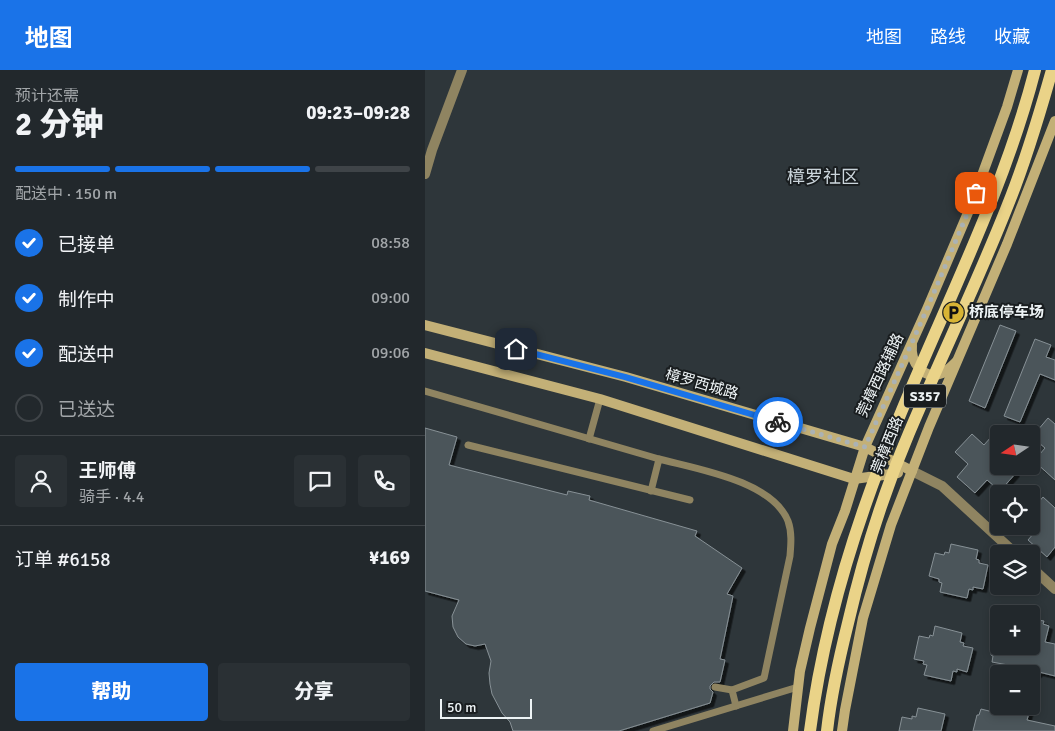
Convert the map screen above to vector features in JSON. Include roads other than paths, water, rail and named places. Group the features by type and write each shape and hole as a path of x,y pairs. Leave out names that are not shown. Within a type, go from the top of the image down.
{"main road":[{"name":"莞樟西路辅路","path":"793,731 800,672 810,628 832,544 845,511 854,479 865,447 970,208 1007,107 1018,70"},
{"name":"莞樟西路","path":"810,731 827,634 858,523 900,415 998,184 1012,146 1035,70"},
{"name":"莞樟西路","path":"827,731 844,637 865,554 877,518 909,434 1008,205 1027,152 1052,70"},
{"path":"842,731 846,701 863,618 891,525 986,285 1021,209 1055,121"},
{"name":"樟罗西城路","path":"425,325 625,377 865,447 912,471"},
{"path":"912,342 913,359 917,367 925,373 933,375 943,373 957,361"},
{"path":"425,353 599,399 854,479 912,471"}],"street":[{"path":"425,174 432,150 463,70"},
{"path":"912,471 942,486 1006,545"},
{"path":"1040,575 1055,589"}],"lane":[{"path":"425,391 722,476 758,490 772,500 788,522 791,538 790,556 764,678 732,690 715,687"},
{"path":"589,438 599,399"},
{"path":"468,445 690,500"},
{"path":"651,491 659,459"},
{"path":"653,731 798,687"},
{"path":"732,690 736,706"}],"place":[{"name":"桥底停车场","path":"953,312"}],"district":[{"name":"樟罗社区","path":"823,177"}]}
